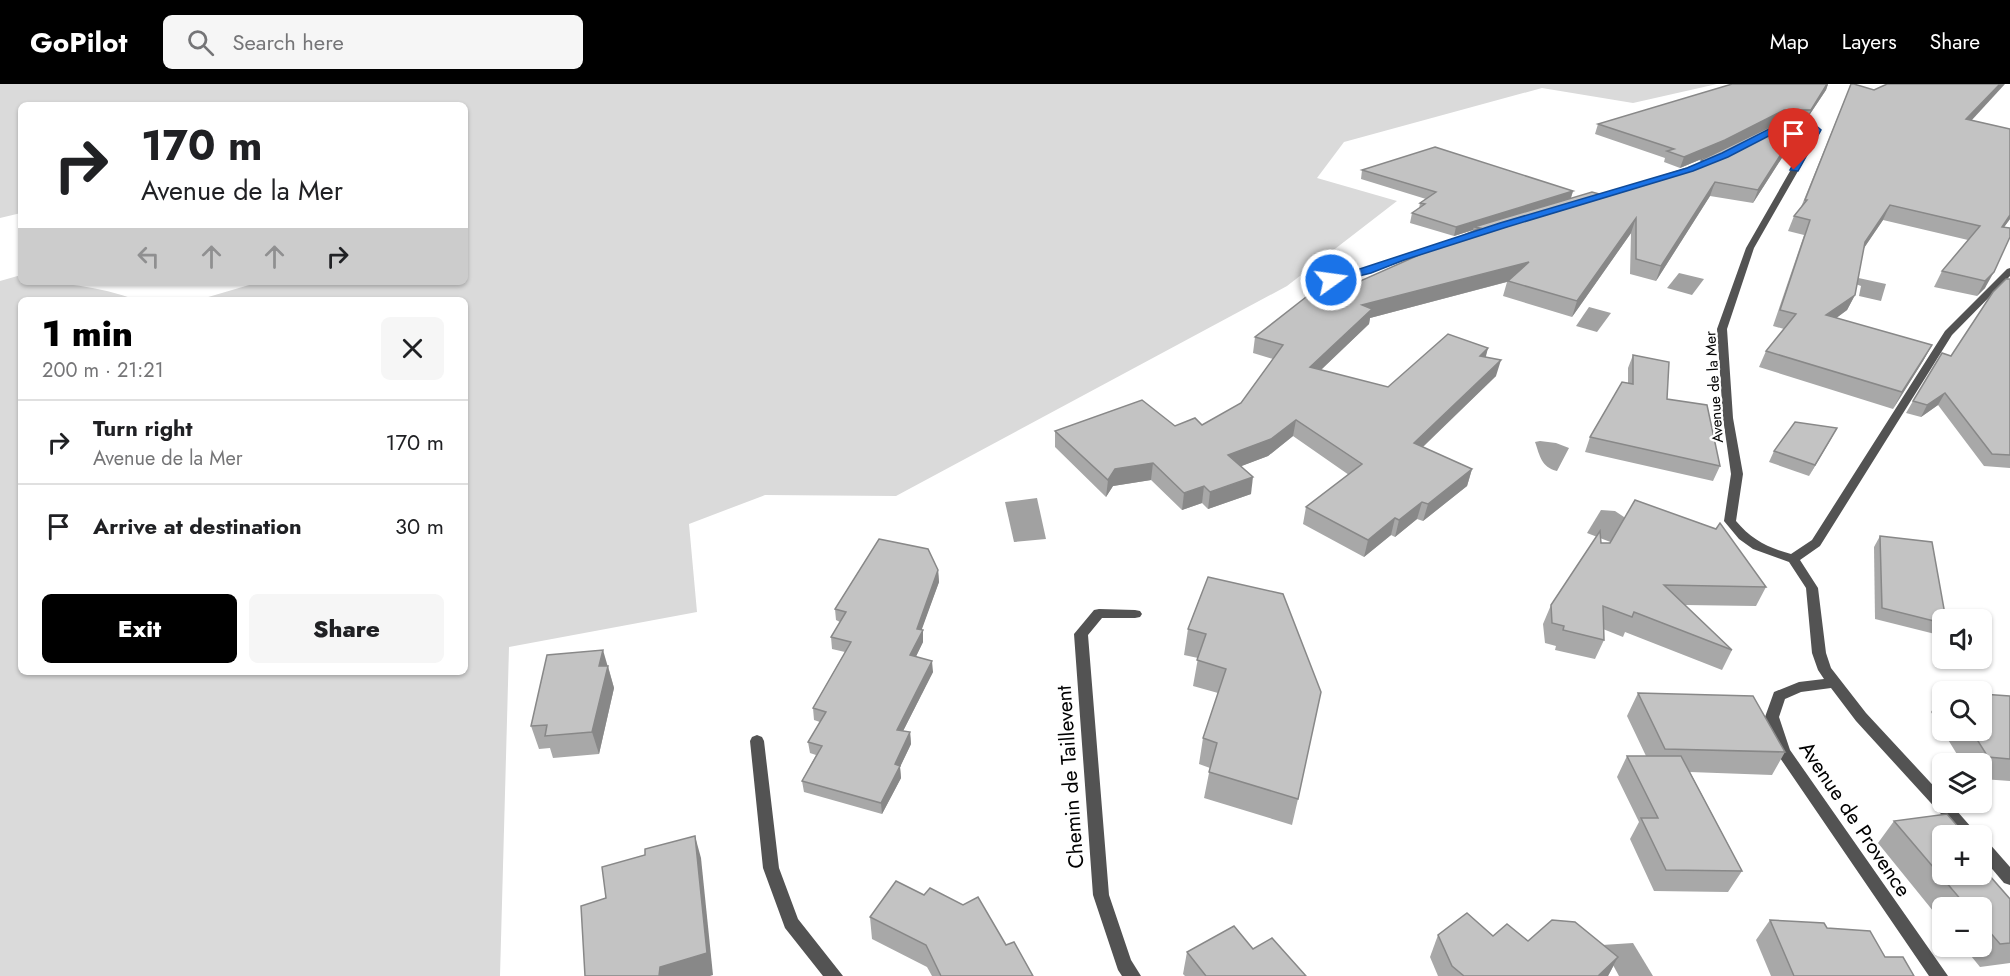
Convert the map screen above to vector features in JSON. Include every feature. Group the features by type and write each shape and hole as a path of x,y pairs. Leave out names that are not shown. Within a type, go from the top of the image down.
{"street":[{"name":"Avenue de la Mer","path":"1774,130 1784,125 1797,123 1812,126 1817,130 1750,248 1722,329 1728,418 1737,474 1730,521 1743,538 1762,550 1792,559"},
{"path":"1331,280 1367,271 1465,238"},
{"path":"1961,825 1861,717 1830,677 1819,653 1812,588 1792,559 1816,543 1948,333 2010,271"},
{"name":"Chemin de Taillevent","path":"1132,976 1124,964 1101,895 1081,634 1099,613 1136,614"},
{"name":"Avenue de Provence","path":"1830,677 1779,696 1772,717 1783,752 1939,976"},
{"path":"757,741 771,868 791,923 834,976"},
{"path":"1992,858 2010,878"}],"shaded area":[{"path":"0,84 1717,84 1633,103 1542,88 1344,142 1317,178 1397,201 1287,286 896,496 765,495 689,524 697,612 509,647 500,976 0,976 0,281 18,276 18,285 79,286 127,297 18,297 18,675 468,675 468,297 208,297 249,285 468,285 468,102 18,102 18,214 0,218"},
{"path":"1679,273 1704,279 1692,295 1667,288"},
{"path":"1854,277 1886,284 1881,301 1859,296 1861,286 1853,283"},
{"path":"1589,307 1611,313 1597,332 1576,326"},
{"path":"1535,442 1556,443 1569,448 1557,471 1548,467 1542,460"},
{"path":"1037,498 1046,539 1014,542 1005,502"},
{"path":"1601,510 1615,511 1627,519 1613,543 1587,533"},
{"path":"1633,943 1653,976 1619,976 1602,945"}],"building":[{"path":"1732,84 1827,84 1811,110 1784,110 1725,140 1684,157 1667,151 1674,149 1598,124"},
{"path":"1851,84 1874,90 1887,84 2000,84 1966,119 2010,129 2010,215 2002,227 2010,228 2010,237 1994,272 1985,281 1942,271 1980,226 1890,205 1865,242 1855,295 1826,315 1932,345 1902,392 1766,351 1796,314 1780,310 1810,220 1794,216 1807,200 1805,200"},
{"path":"1806,115 1758,190 1715,182 1661,266 1636,259 1636,218 1577,301 1508,281 1529,262 1362,305 1372,309 1310,367 1388,387 1448,334 1488,348 1480,356 1501,360 1414,443 1472,469 1428,504 1422,502 1399,520 1395,518 1368,540 1306,507 1362,464 1296,420 1271,439 1228,455 1253,477 1210,492 1204,486 1184,493 1153,463 1115,469 1108,480 1055,431 1142,400 1175,426 1195,418 1202,425 1241,403 1283,345 1255,337 1315,290 1335,297 1333,293 1480,228 1474,227 1592,192 1603,195 1706,162 1701,160 1792,116"},
{"path":"1435,147 1573,191 1456,227 1412,213 1425,204 1420,203 1436,192 1362,170"},
{"path":"2006,279 2010,279 2010,455 1992,454 1945,393 1927,405 1913,401 1942,353 1951,356 1993,292"},
{"path":"1633,355 1669,362 1667,399 1707,405 1720,466 1590,437 1622,382 1633,384"},
{"path":"1795,422 1837,428 1815,465 1774,451"},
{"path":"1635,500 1716,529 1720,523 1766,587 1664,585 1732,650 1634,612 1632,617 1603,606 1604,640 1563,630 1564,626 1552,623 1551,605 1600,531 1601,543 1610,543"},
{"path":"1880,536 1932,542 1944,609 1932,609 1932,620 1882,608"},
{"path":"879,539 928,549 938,570 917,629 923,630 910,655 932,661 897,730 910,732 895,764 900,766 881,803 802,781 822,746 808,742 826,712 813,708 851,642 831,637 846,612 835,609"},
{"path":"1208,577 1283,594 1321,692 1298,799 1209,772 1217,743 1203,738 1226,669 1197,660 1206,634 1188,629"},
{"path":"603,650 599,666 608,666 592,732 545,736 547,725 531,726 547,655"},
{"path":"1638,693 1753,696 1785,752 1665,749"},
{"path":"1992,695 2010,696 2010,759 1992,757 1992,753 1985,753 1978,741 1992,741"},
{"path":"1627,756 1681,756 1742,871 1666,870 1641,818 1658,818"},
{"path":"1947,814 1956,825 1932,825 1932,866 1894,821"},
{"path":"695,836 707,953 660,967 659,976 585,976 581,906 606,898 602,867 645,855 645,849"},
{"path":"1992,878 2010,899 2010,943 2000,944 1992,935 1992,897 1959,897 1948,885 1992,885"},
{"path":"896,881 924,895 930,888 963,905 978,897 1006,945 1014,942 1033,976 941,976 926,945 870,917"},
{"path":"1467,913 1493,936 1507,924 1528,941 1552,920 1575,922 1618,957 1598,976 1464,976 1452,966 1438,935"},
{"path":"1770,920 1824,923 1827,928 1870,931 1885,957 1903,957 1914,976 1794,976"},
{"path":"1234,926 1253,949 1272,938 1306,976 1206,976 1187,952"}],"route":[{"path":"1331,280 1367,271 1504,225 1690,170 1784,125 1797,123 1812,126 1817,130 1794,170"}]}
